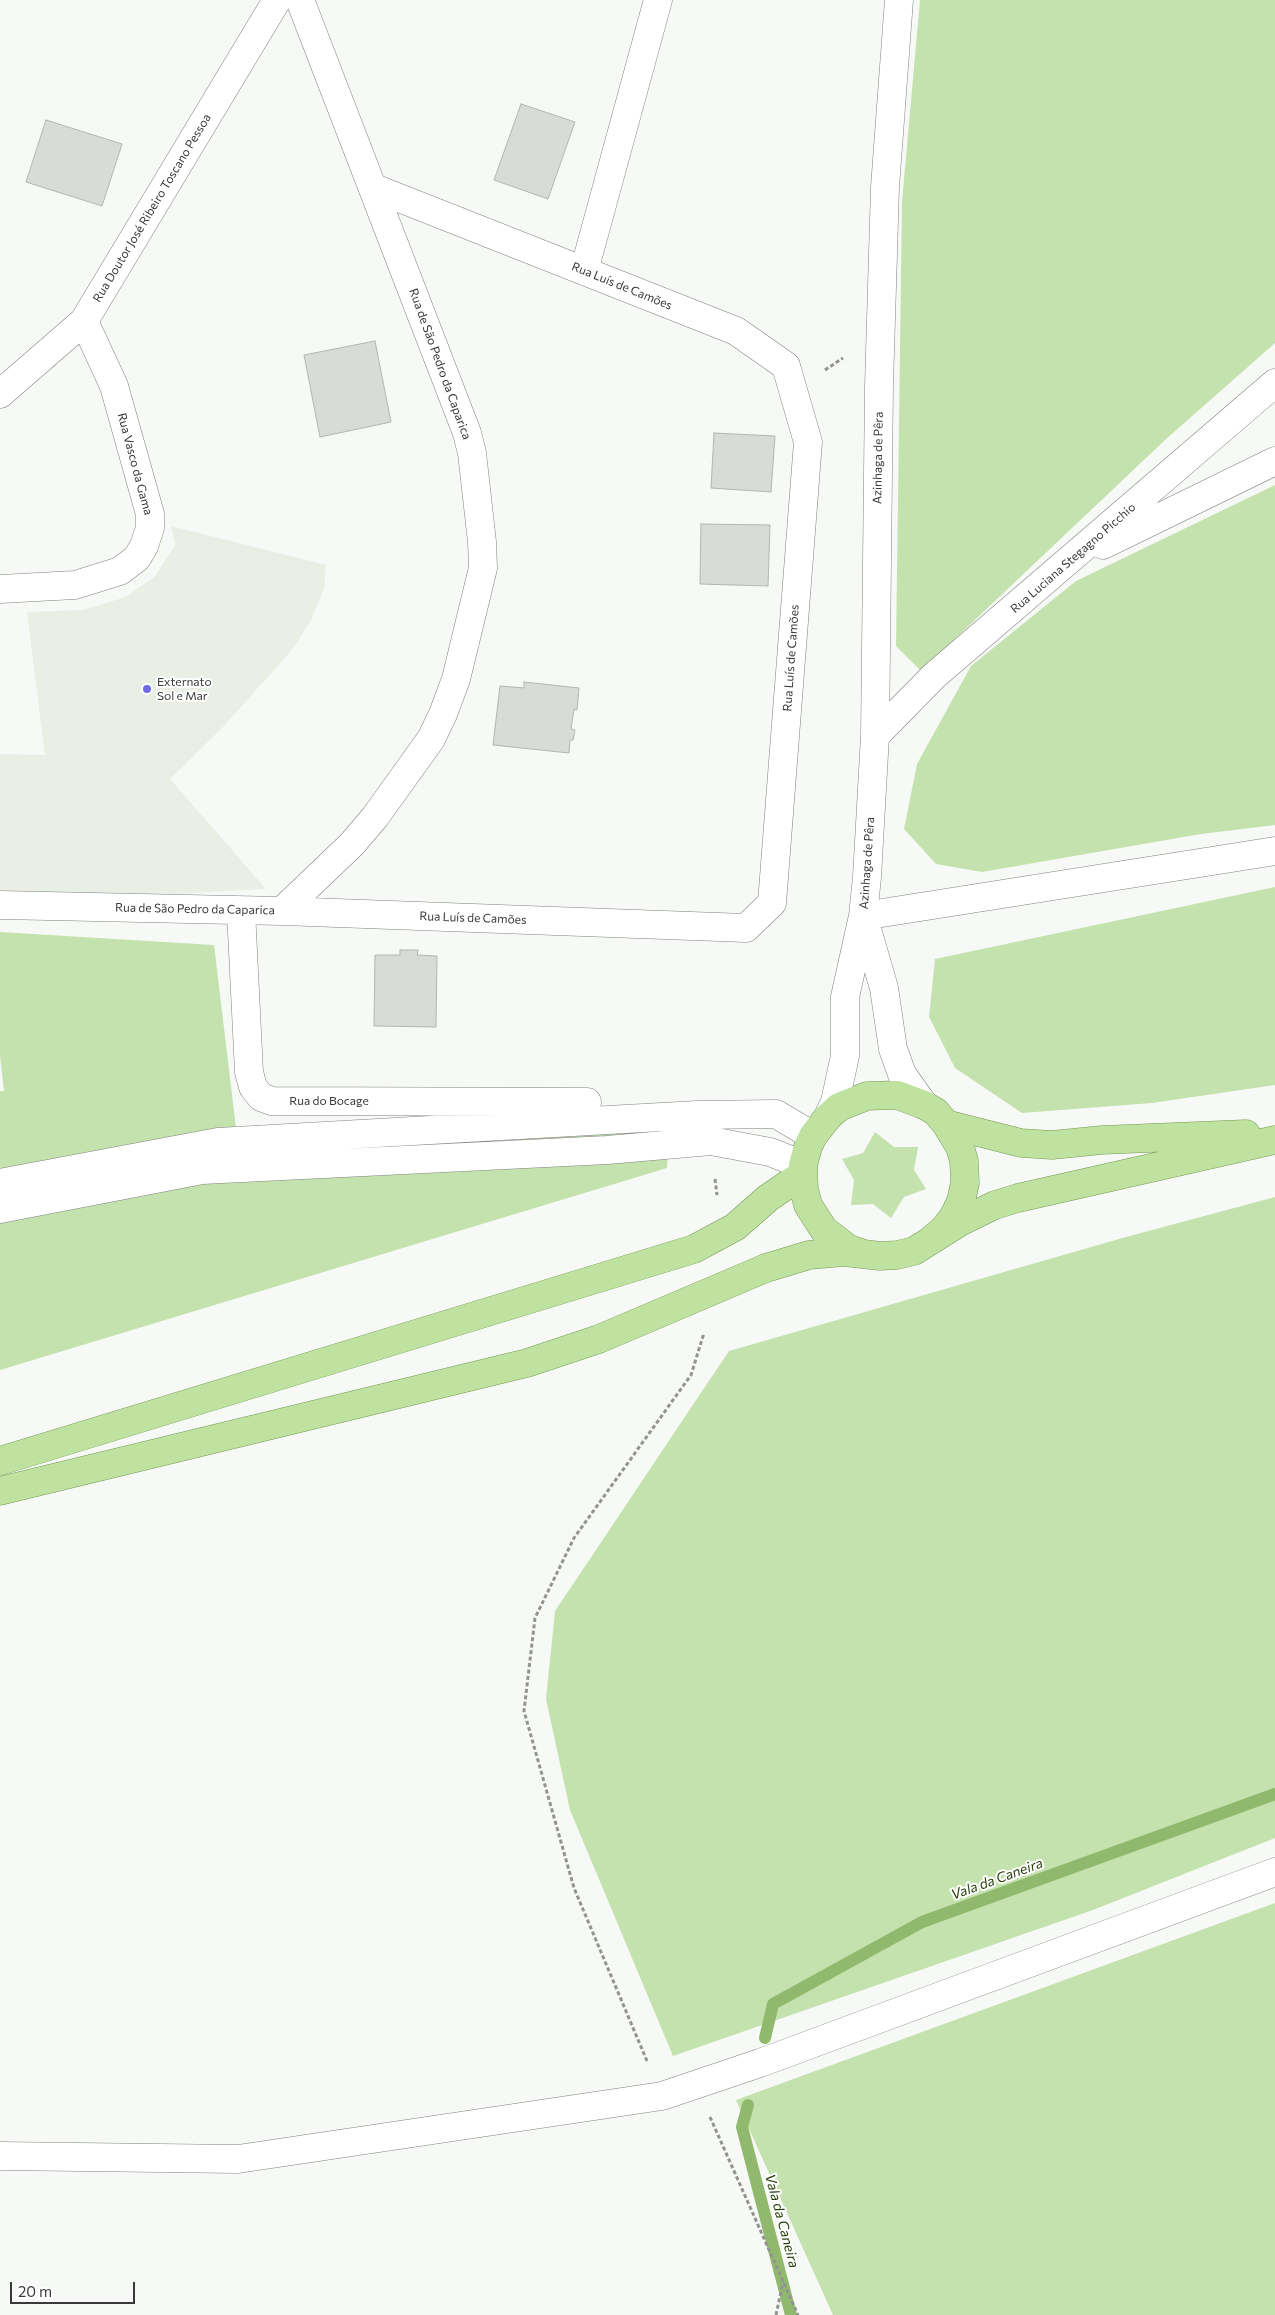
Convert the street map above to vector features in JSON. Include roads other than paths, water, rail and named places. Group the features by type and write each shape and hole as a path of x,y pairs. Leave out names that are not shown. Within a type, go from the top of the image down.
{"main road":[{"path":"880,1256 864,1254 849,1249 824,1230 808,1205 804,1189 803,1170 808,1147 820,1126 839,1107 867,1096 897,1095 924,1105 936,1112 960,1147 964,1161 964,1183 960,1201 954,1216 930,1242"},
{"path":"946,1124 1021,1143 1052,1144 1102,1140 1275,1133"},
{"path":"0,1491 527,1363 599,1339 751,1274 801,1257 844,1252 880,1256 897,1255 914,1250 930,1242 960,1222 995,1205 1018,1198 1275,1140"},
{"path":"0,1461 694,1249 735,1227 803,1170"}],"street":[{"name":"Rua Doutor José Ribeiro Toscano Pessoa","path":"0,394 84,321 277,0"},
{"name":"Rua de São Pedro da Caparica","path":"0,905 282,911 352,844 375,817 431,739 456,679 483,568 472,453 467,433 374,188 300,0"},
{"path":"584,271 658,0"},
{"name":"Azinhaga de Pêra","path":"820,1126 835,1102 845,1056 845,997 863,916 874,736 879,386 885,187 899,0"},
{"name":"Rua Luís de Camões","path":"282,911 746,928 772,903 808,442 786,366 736,331 374,188"},
{"name":"Rua Vasco da Gama","path":"0,589 76,586 120,571 136,558 144,546 150,528 150,514 114,386 84,321"},
{"name":"Rua Luciana Stegagno Picchio","path":"874,736 934,676 1275,383"},
{"path":"1070,561 1275,461"},
{"path":"863,916 1275,851"},
{"name":"Rua do Bocage","path":"241,911 249,1072 253,1087 261,1097 272,1100 587,1102"},
{"name":"Azinhaga de Pêra","path":"863,916 884,988 889,1031 895,1056 906,1080 924,1105"},
{"path":"0,1183 218,1142 687,1115 776,1114 820,1126"},
{"path":"0,1209 202,1170 607,1150 710,1141 770,1152 803,1170"},
{"path":"0,2156 238,2159 662,2096 779,2056 1275,1872"}],"waterway":[{"name":"Vala da Caneira","path":"765,2038 773,2004 922,1922 1275,1794"},
{"name":"Vala da Caneira","path":"748,2105 742,2127 791,2315"}],"place":[{"name":"Externato Sol e Mar","path":"147,689"}]}
